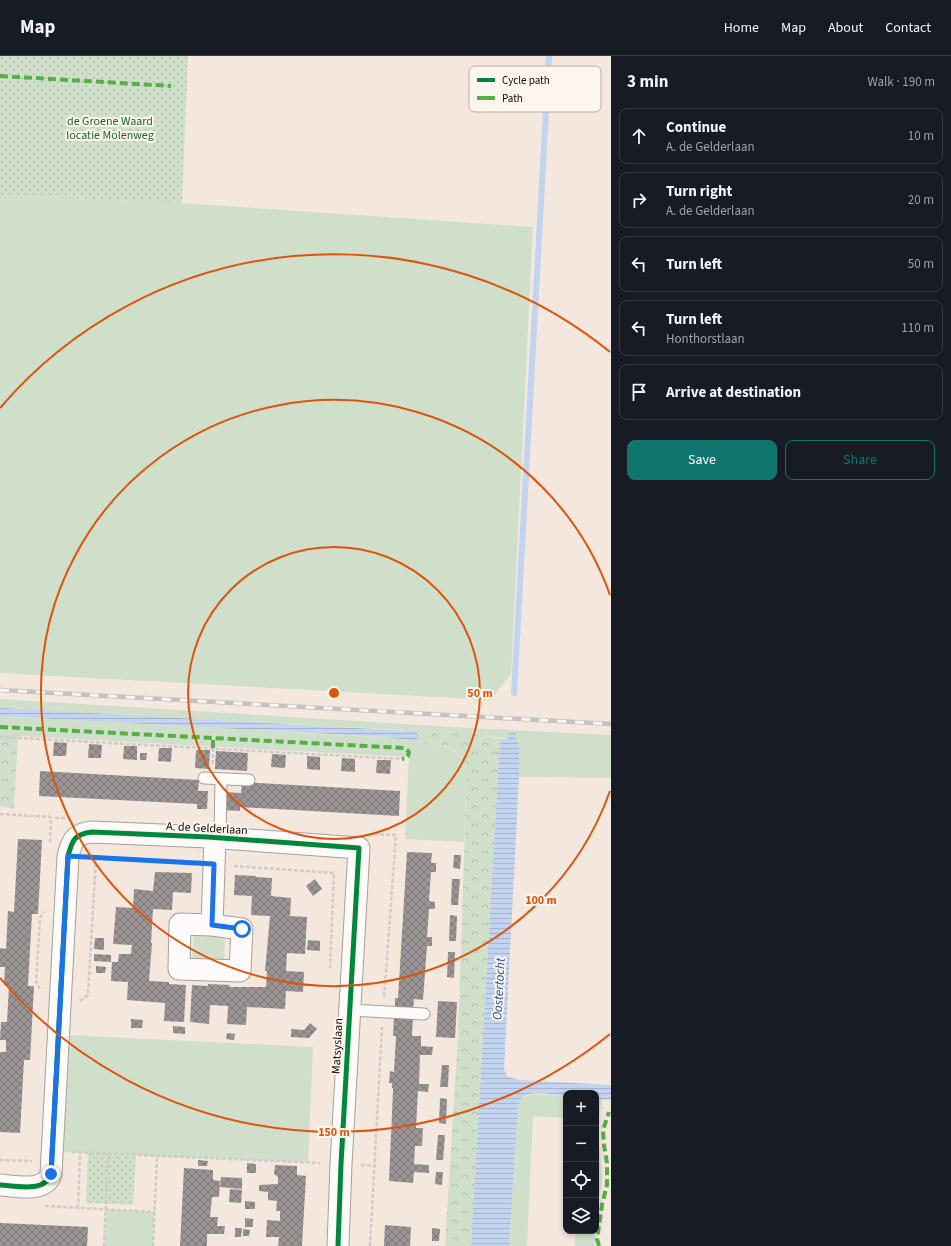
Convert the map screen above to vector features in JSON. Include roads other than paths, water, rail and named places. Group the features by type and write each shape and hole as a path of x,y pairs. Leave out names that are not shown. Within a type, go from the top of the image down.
{"street":[{"name":"A. de Gelderlaan","path":"0,1185 42,1185 50,1178 53,1157 68,856 74,827 84,833 92,832 217,838 366,841"},
{"name":"A. de Gelderlaan","path":"212,925 214,864 217,838"},
{"name":"Matsyslaan","path":"338,1246 350,1010 366,841"}],"lane":[{"path":"204,778 249,780"},
{"name":"A. de Gelderlaan","path":"217,838 221,779"},
{"path":"350,1010 424,1014"}],"water":[{"path":"0,708 410,731 417,732 417,741 385,737 0,716"},
{"name":"Oostertocht","path":"508,733 516,733 516,740 519,744 519,777 504,1069 507,1076 519,1080 611,1085 611,1099 599,1099 599,1090 563,1090 563,1096 535,1093 523,1097 518,1106 509,1246 471,1246 500,739 508,739"}],"waterway":[{"path":"548,66 549,56"},
{"path":"514,693 546,112"}],"railway":[{"path":"0,690 611,724"}],"park label":[{"name":"de Groene Waard locatie Molenweg","path":"110,128"}]}
